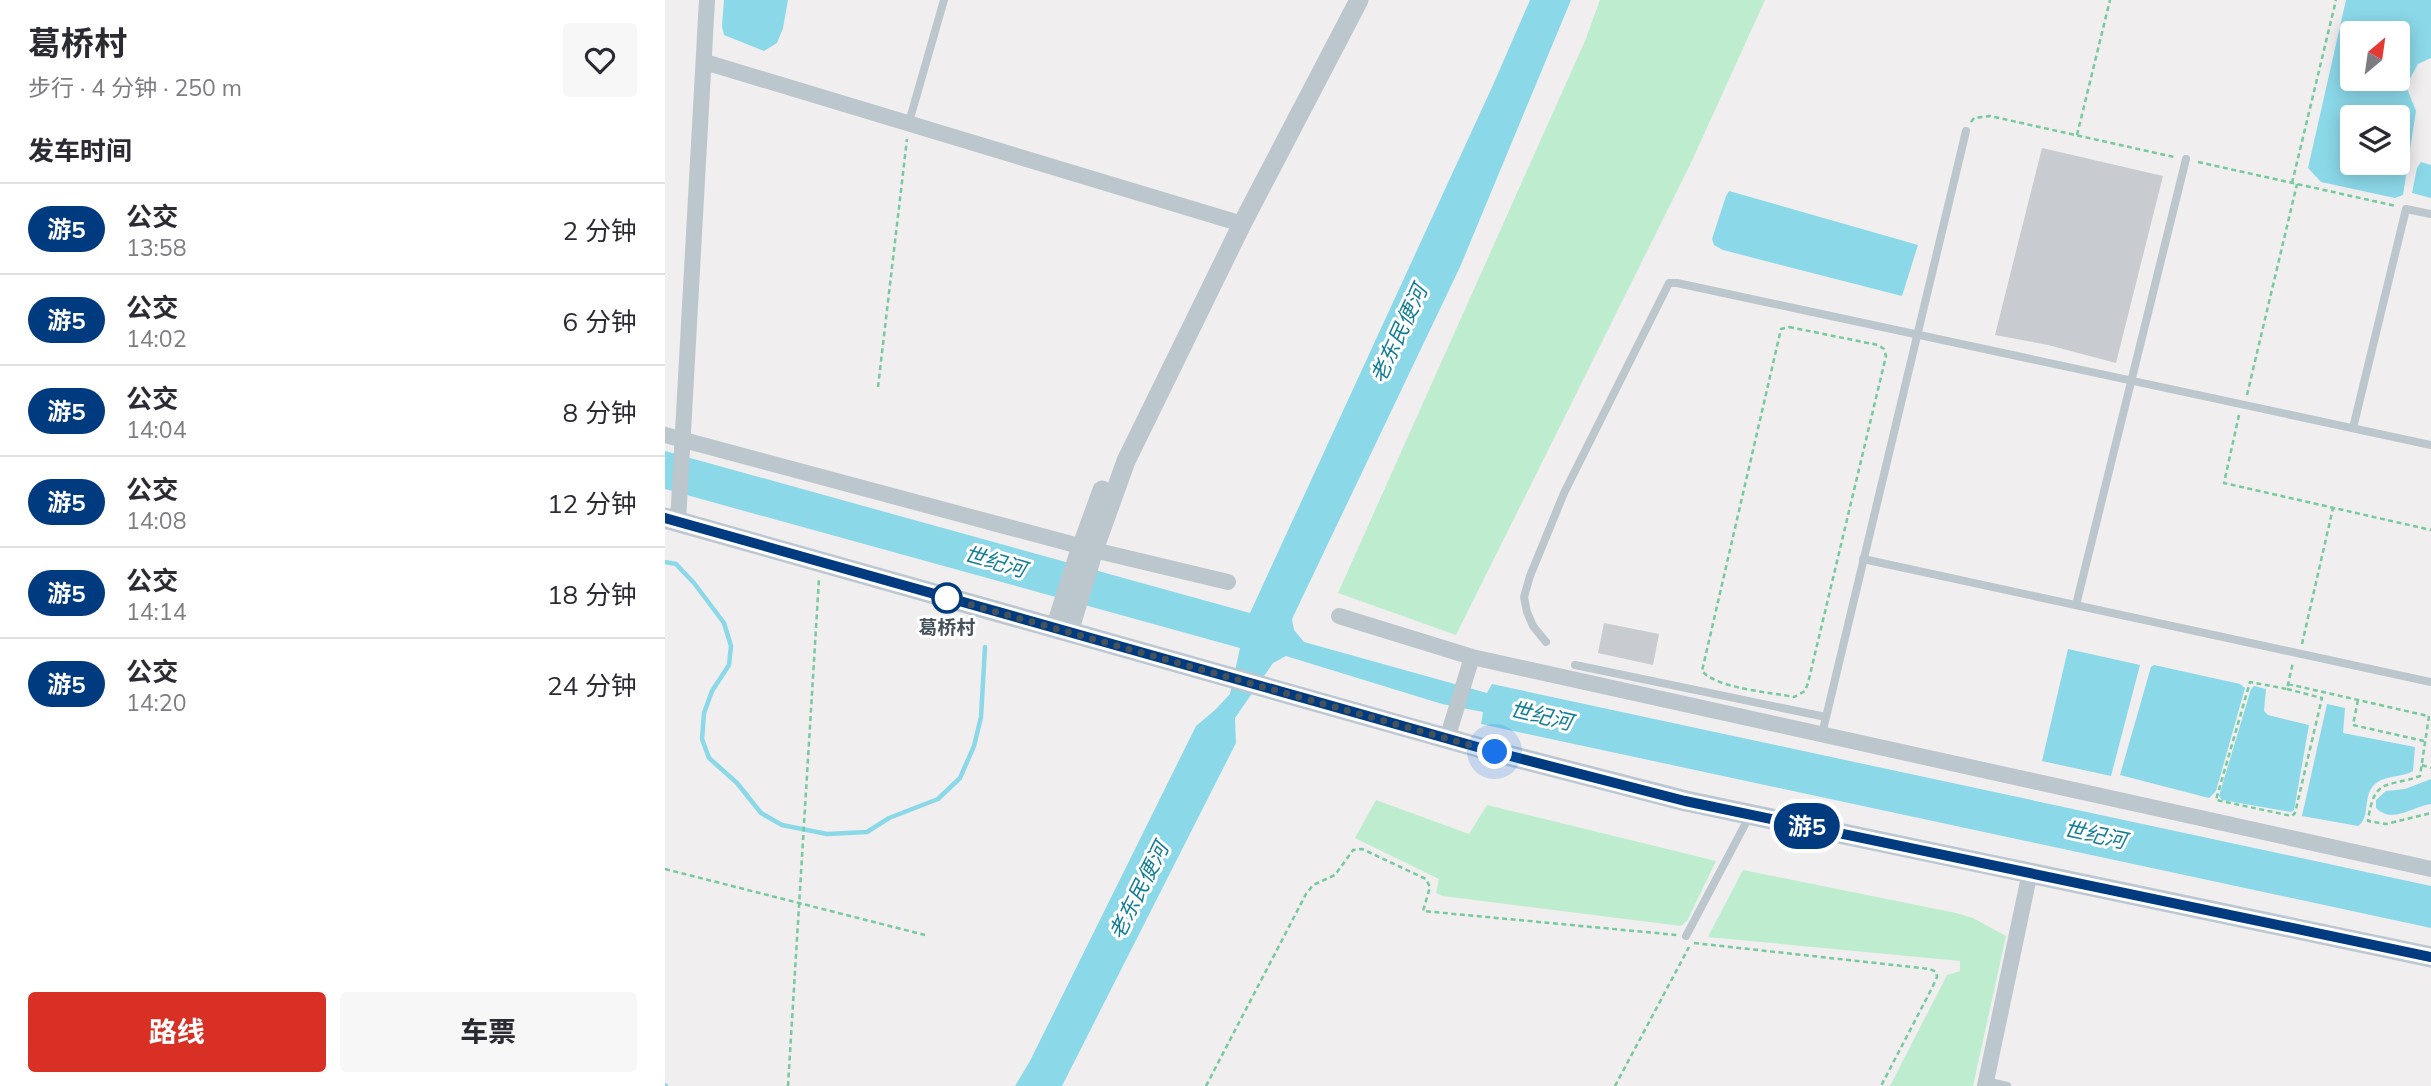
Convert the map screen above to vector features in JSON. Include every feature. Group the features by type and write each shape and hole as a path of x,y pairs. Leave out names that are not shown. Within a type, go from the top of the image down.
{"main road":[{"path":"674,514 820,562 1065,621 1450,730 1685,801 2431,957"}],"street":[{"path":"674,514 683,444 707,0"},
{"path":"1065,621 1086,553 1126,461 1345,0"},
{"path":"1238,222 1359,0"},
{"path":"705,62 1238,222"},
{"path":"665,435 683,444 1086,553 1228,582"},
{"path":"1339,616 1470,664 1822,734 2431,869"},
{"path":"1450,730 1470,664"},
{"path":"1986,1084 2030,872"}],"lane":[{"path":"909,122 944,0"},
{"path":"1822,734 1966,131"},
{"path":"2076,605 2186,159"},
{"path":"2353,428 2406,209 2431,214"},
{"path":"1546,642 1533,626 1527,612 1524,597 1530,576 1564,494 1669,283 2431,445"},
{"path":"1864,559 2431,682"},
{"path":"1575,665 1826,717"},
{"path":"1719,694 1722,683"},
{"path":"1686,936 1751,814"},
{"path":"1986,1084 2007,1086"}],"path":[{"path":"2077,135 2109,0"},
{"path":"2292,183 2336,0"},
{"path":"879,387 909,122"},
{"path":"2298,184 2224,483 2431,530"},
{"path":"1789,327 1878,345 1884,349 1886,356 1805,691 1794,697 1722,683 1702,671 1781,329 1789,327"},
{"path":"2287,689 2333,508"},
{"path":"788,1086 820,562"},
{"path":"2250,682 2287,689 2322,698 2295,813 2292,816 2216,800 2250,682"},
{"path":"2288,684 2430,717 2420,776 2387,784 2376,792 2369,809 2368,821 2386,824 2431,813"},
{"path":"2358,700 2353,725 2425,741"},
{"path":"2422,765 2431,768"},
{"path":"1206,1086 1306,894 1313,885 1335,875 1353,850 1362,849 1426,880 1430,887 1423,911 1686,936"},
{"path":"665,869 925,935"},
{"path":"1615,1086 1692,941 1695,944 1930,969 1936,972 1937,977 1932,988 1881,1086"}],"green space":[{"path":"1600,0 1765,0 1690,165 1456,635 1338,593 1585,41"},
{"path":"1376,800 1469,834 1487,805 1716,861 1687,921 1681,926 1443,896 1436,893 1439,879 1355,838"},
{"path":"1743,870 1956,913 1973,918 2006,936 1973,1086 1890,1086 1947,975 1960,971 1960,961 1708,937"}],"water":[{"path":"724,0 788,0 777,43 764,51 724,35"},
{"path":"1530,0 1571,0 1460,267 1292,619 1294,630 1304,642 1487,693 1492,684 2431,886 2431,928 1481,724 1483,712 1442,704 1286,656 1273,663 1235,718 1236,743 1062,1086 1015,1086 1030,1061 1196,726 1230,694 1240,648 665,489 665,451 1250,613"},
{"path":"2346,0 2431,0 2431,58 2418,64 2410,79 2410,21 2341,21"},
{"path":"2340,27 2340,91 2408,91 2416,111 2410,150 2410,105 2340,105 2340,175 2406,175 2403,195 2395,198 2321,182 2308,168"},
{"path":"2421,162 2431,165 2431,198 2412,193 2417,168"},
{"path":"1729,191 1918,245 1902,296 1723,250 1714,245 1712,239"},
{"path":"2068,649 2140,665 2111,776 2042,761"},
{"path":"2154,665 2240,684 2245,688 2216,791 2209,798 2120,775 2151,667"},
{"path":"2254,686 2266,689 2264,711 2268,715 2309,725 2294,810 2291,812 2222,800 2219,796"},
{"path":"2327,704 2345,708 2343,733 2415,747 2413,771 2383,779 2375,784 2369,794 2364,818 2358,826 2302,816"},
{"path":"2431,779 2431,804 2396,815 2382,813 2376,808 2376,800 2386,791 2405,789"}],"building":[{"path":"2042,148 2163,176 2116,363 2048,345 1995,335"},
{"path":"1604,623 1659,634 1653,665 1598,653"}],"waterway":[{"path":"665,562 676,564 694,583 724,623 731,646 729,665 712,691 704,713 702,739 709,758 737,783 761,813 782,825 827,834 867,832 889,818 938,799 960,778 974,746 981,717 985,647"}],"bus line":[{"name":"游5","path":"665,518 1495,752 1685,801 2431,957"}],"place":[{"name":"葛桥村","path":"947,598"}],"route":[{"path":"947,598 1495,752"}],"water label":[{"name":"老东民便河","path":"1399,334"},
{"name":"世纪河","path":"995,562"},
{"name":"世纪河","path":"1541,716"},
{"name":"世纪河","path":"2095,835"},
{"name":"老东民便河","path":"1139,891"}]}
